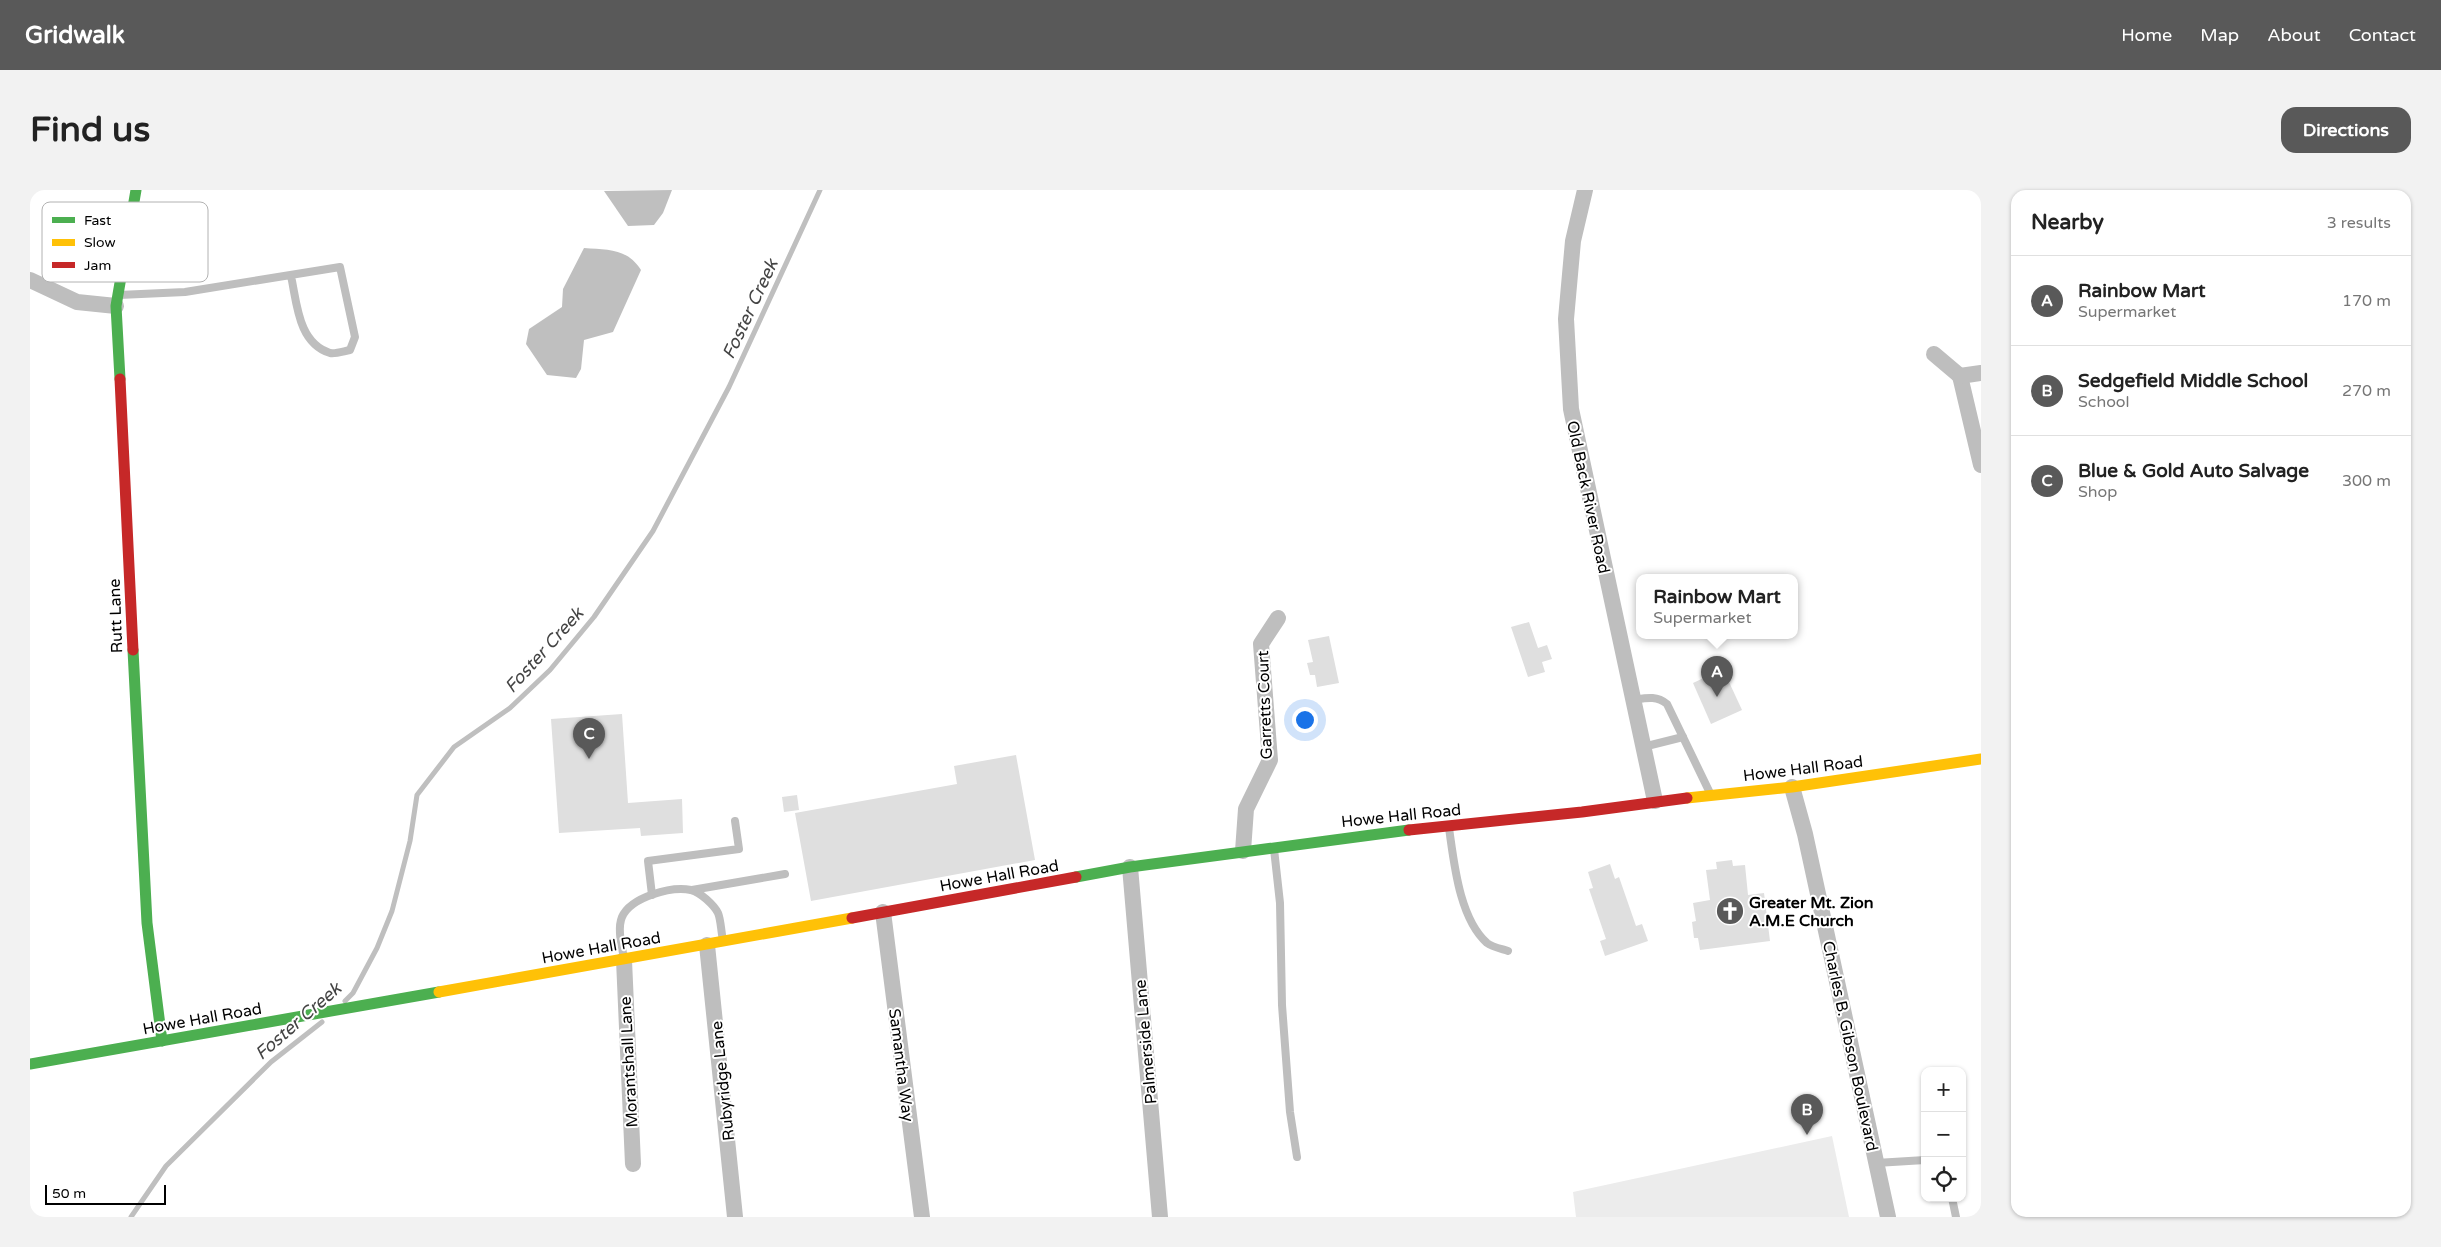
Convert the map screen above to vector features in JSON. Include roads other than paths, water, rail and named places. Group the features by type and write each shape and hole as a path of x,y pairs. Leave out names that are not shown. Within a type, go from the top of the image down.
{"street":[{"name":"Old Back River Road","path":"1585,190 1573,242 1566,319 1571,408 1655,802"},
{"path":"30,280 77,302 116,300"},
{"name":"Rutt Lane","path":"119,282 116,300 146,923 162,1041"},
{"path":"1934,354 1960,376 1981,465"},
{"path":"1960,376 1981,374"},
{"name":"Garretts Court","path":"1243,851 1246,809 1270,760 1261,644 1278,618"},
{"name":"Howe Hall Road","path":"30,1064 624,960 1130,867 1365,834 1582,812 1792,787 1981,759"},
{"name":"Charles B. Gibson Boulevard","path":"1792,787 1805,834 1888,1217"},
{"name":"Palmerside Lane","path":"1130,867 1160,1217"},
{"name":"Samantha Way","path":"883,912 922,1217"},
{"name":"Rubyridge Lane","path":"715,943 735,1217"},
{"name":"Morantshall Lane","path":"624,960 633,1164"}],"lane":[{"path":"116,300 185,292 340,267 355,338 350,350 332,353 319,347 303,331 291,276"},
{"path":"1632,700 1653,697 1661,699 1667,704 1711,796"},
{"path":"1643,747 1683,737"},
{"path":"652,895 648,861 739,849 735,821"},
{"path":"1449,826 1458,888 1473,925 1488,944 1508,951"},
{"path":"1274,847 1280,903 1283,1015 1290,1112 1297,1157"},
{"path":"624,960 622,919 626,911 638,899 652,895 785,874"},
{"path":"692,890 706,899 718,913 715,943"},
{"path":"1876,1163 1921,1160"},
{"path":"1953,1202 1956,1217"}],"waterway":[{"name":"Foster Creek","path":"345,1001 353,993 377,948 392,911 410,841 417,795 454,747 510,708 550,670 594,617 653,531 729,387 820,190"},
{"name":"Foster Creek","path":"131,1217 166,1166 271,1062 322,1022"}],"place":[{"name":"Rainbow Mart","path":"1717,697"},
{"name":"Blue & Gold Auto Salvage","path":"589,759"},
{"name":"Greater Mt. Zion A.M.E Church","path":"1730,911"},
{"name":"Sedgefield Middle School","path":"1807,1135"}]}
